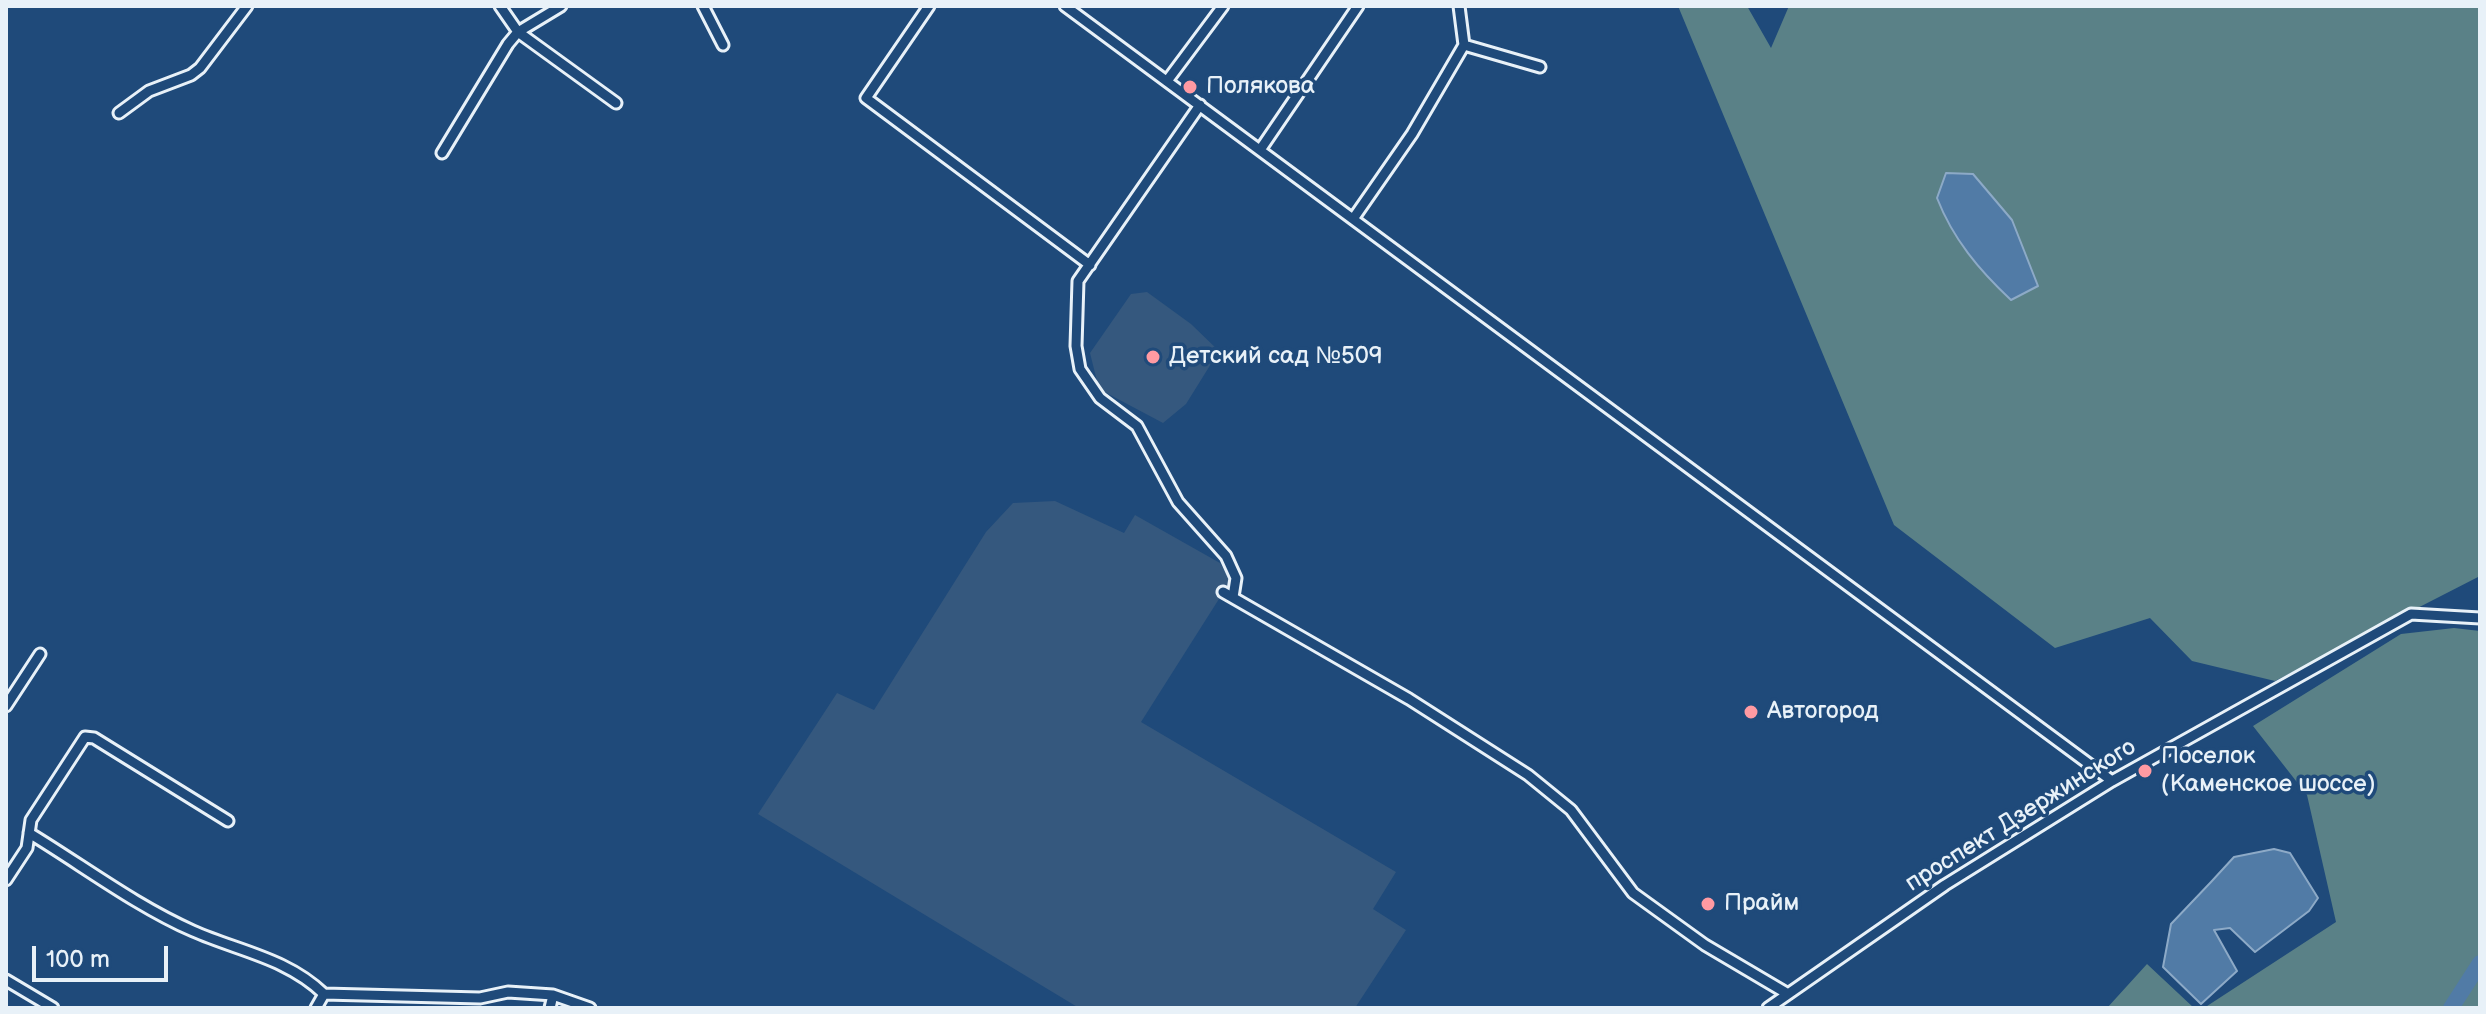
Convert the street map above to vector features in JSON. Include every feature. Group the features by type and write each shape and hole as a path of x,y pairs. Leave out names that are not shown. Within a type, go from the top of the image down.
{"street":[{"path":"119,113 149,91 191,75 200,68 247,6"},
{"path":"500,6 518,32 616,103"},
{"path":"442,153 518,32 561,6"},
{"path":"703,6 723,45"},
{"path":"929,6 866,98 1090,265"},
{"path":"1065,6 2112,781"},
{"path":"1079,16 1085,6"},
{"path":"1167,81 1223,6"},
{"path":"1260,150 1358,6"},
{"path":"1353,219 1412,134 1464,45 1459,6"},
{"path":"1464,45 1540,67"},
{"path":"1200,105 1078,281 1076,346 1080,369 1100,398 1137,426 1178,502 1226,556 1236,578 1228,594 1396,691 1528,775 1571,810 1633,893 1705,945 1788,994"},
{"name":"проспект Дзержинского","path":"1768,1008 1934,892 2112,781 2411,614 2480,618"},
{"path":"6,706 40,654"},
{"path":"6,880 27,848 31,820 82,740 90,737 228,821"},
{"path":"29,833 192,931 264,955 311,981 324,994 480,998 508,992 553,995 590,1008"},
{"path":"6,980 53,1008"},
{"path":"316,1008 324,994"},
{"path":"550,1008 553,995"}],"shaded area":[{"path":"1946,173 1973,174 2012,220 2038,286 2011,300 1978,265 1951,227 1937,198"},
{"name":"Детский сад №509","path":"1147,292 1191,324 1219,351 1186,404 1163,423 1099,389 1090,353 1131,294"},
{"path":"1055,501 1124,533 1135,515 1220,563 1231,580 1141,722 1396,872 1373,909 1406,930 1355,1008 1079,1008 758,814 837,693 874,710 986,532 1013,503"},
{"path":"2274,849 2290,853 2318,898 2309,911 2255,952 2230,928 2214,930 2237,971 2201,1004 2163,967 2171,924 2234,857"}],"green space":[{"path":"1678,6 1747,6 1771,48 1789,6 2480,6 2480,576 2275,681 2192,661 2150,618 2055,648 1894,525"},
{"path":"2454,628 2480,631 2480,958 2446,1008 2204,1008 2336,922 2307,795 2253,726 2401,634"},
{"path":"2147,964 2194,1008 2107,1008"},
{"path":"2480,973 2480,1008 2459,1008"}],"waterway":[{"path":"2451,1008 2480,963"}],"place":[{"name":"Полякова","path":"1190,87"},
{"name":"Детский сад №509","path":"1153,357"},
{"name":"Автогород","path":"1751,712"},
{"name":"Поселок (Каменское шоссе)","path":"2145,771"},
{"name":"Прайм","path":"1708,904"}]}
